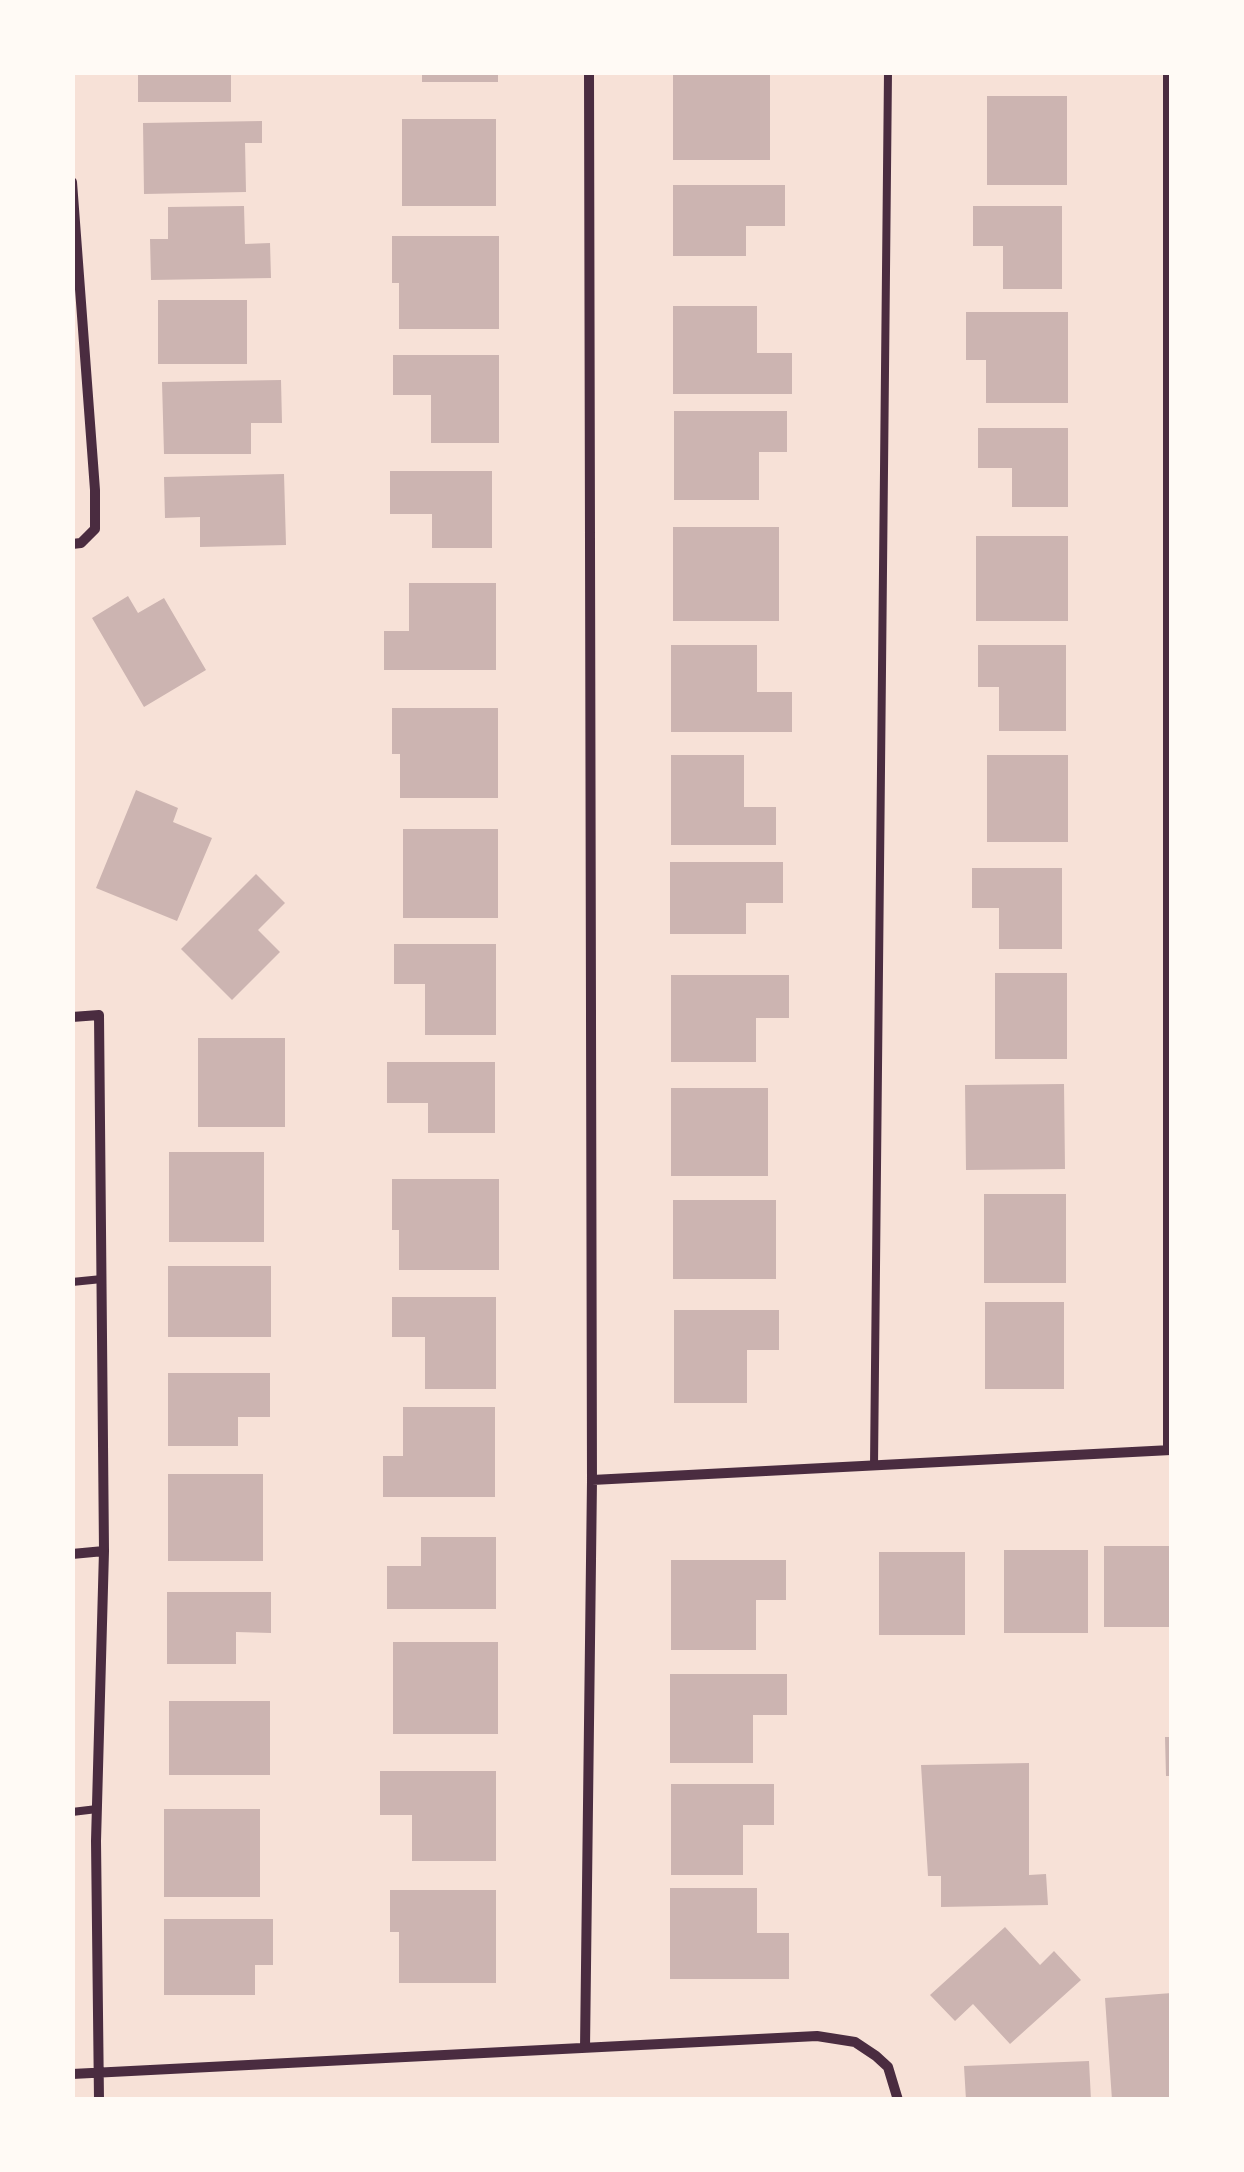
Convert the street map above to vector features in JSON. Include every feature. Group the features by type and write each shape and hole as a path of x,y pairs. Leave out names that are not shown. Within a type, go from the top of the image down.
{"street":[{"path":"585,2048 592,1480 589,72"},
{"path":"592,1480 1170,1450 1168,72"},
{"path":"72,182 95,529 81,543 72,544"},
{"path":"72,1018 100,1015 104,1550 97,1809 99,2100"},
{"path":"72,1554 104,1550"},
{"path":"72,2074 817,2036 854,2042 876,2056 888,2067 898,2100"}],"lane":[{"path":"874,1465 888,72"},
{"path":"72,1282 102,1279"},
{"path":"72,1812 97,1809"}],"building":[{"path":"138,72 231,72 231,102 138,102"},
{"path":"422,72 498,72 498,82 422,82"},
{"path":"673,73 770,73 770,160 673,160"},
{"path":"987,96 1067,96 1067,185 987,185"},
{"path":"402,119 496,119 496,206 402,206"},
{"path":"262,121 262,143 245,143 246,192 144,194 143,123"},
{"path":"673,185 785,185 785,226 746,226 746,256 673,256"},
{"path":"244,206 245,244 270,243 271,278 151,280 150,239 168,239 168,207"},
{"path":"973,206 1062,206 1062,289 1003,289 1003,246 973,246"},
{"path":"392,236 499,236 499,329 399,329 399,283 392,283"},
{"path":"158,300 247,300 247,364 158,364"},
{"path":"673,306 757,306 757,353 792,353 792,394 673,394"},
{"path":"966,312 1068,312 1068,403 986,403 986,360 966,360"},
{"path":"393,355 499,355 499,443 431,443 431,395 393,395"},
{"path":"281,380 282,423 251,423 251,454 164,454 162,382"},
{"path":"674,411 787,411 787,452 759,452 759,500 674,500"},
{"path":"978,428 1068,428 1068,507 1012,507 1012,468 978,468"},
{"path":"390,471 492,471 492,548 432,548 432,514 390,514"},
{"path":"284,474 286,545 200,547 200,517 165,518 164,477"},
{"path":"673,527 779,527 779,621 673,621"},
{"path":"976,536 1068,536 1068,621 976,621"},
{"path":"409,583 496,583 496,670 384,670 384,631 409,631"},
{"path":"128,596 138,613 164,598 206,670 144,707 92,618"},
{"path":"671,645 757,645 757,692 792,692 792,732 671,732"},
{"path":"978,645 1066,645 1066,731 999,731 999,687 978,687"},
{"path":"392,708 498,708 498,798 400,798 400,754 392,754"},
{"path":"671,755 744,755 744,807 776,807 776,845 671,845"},
{"path":"987,755 1068,755 1068,842 987,842"},
{"path":"136,790 178,808 173,822 212,838 177,921 96,888"},
{"path":"403,829 498,829 498,918 403,918"},
{"path":"670,862 783,862 783,903 746,903 746,934 670,934"},
{"path":"972,868 1062,868 1062,949 999,949 999,908 972,908"},
{"path":"256,874 285,903 258,930 280,952 232,1000 181,949"},
{"path":"394,944 496,944 496,1035 425,1035 425,984 394,984"},
{"path":"995,973 1067,973 1067,1059 995,1059"},
{"path":"671,975 789,975 789,1018 756,1018 756,1062 671,1062"},
{"path":"198,1038 285,1038 285,1127 198,1127"},
{"path":"387,1062 495,1062 495,1133 428,1133 428,1103 387,1103"},
{"path":"1064,1084 1065,1169 966,1170 965,1085"},
{"path":"671,1088 768,1088 768,1176 671,1176"},
{"path":"169,1152 264,1152 264,1242 169,1242"},
{"path":"392,1179 499,1179 499,1270 399,1270 399,1230 392,1230"},
{"path":"984,1194 1066,1194 1066,1283 984,1283"},
{"path":"673,1200 776,1200 776,1279 673,1279"},
{"path":"168,1266 271,1266 271,1337 168,1337"},
{"path":"392,1297 496,1297 496,1389 425,1389 425,1337 392,1337"},
{"path":"985,1302 1064,1302 1064,1389 985,1389"},
{"path":"674,1310 779,1310 779,1350 747,1350 747,1403 674,1403"},
{"path":"168,1373 270,1373 270,1417 238,1417 238,1446 168,1446"},
{"path":"403,1407 495,1407 495,1497 383,1497 383,1456 403,1456"},
{"path":"168,1474 263,1474 263,1561 168,1561"},
{"path":"421,1537 496,1537 496,1609 387,1609 387,1566 421,1566"},
{"path":"1104,1546 1172,1546 1172,1627 1104,1627"},
{"path":"1004,1550 1088,1550 1088,1633 1004,1633"},
{"path":"879,1552 965,1552 965,1635 879,1635"},
{"path":"671,1560 786,1560 786,1600 756,1600 756,1650 671,1650"},
{"path":"167,1592 271,1592 271,1633 236,1632 236,1664 167,1664"},
{"path":"393,1642 498,1642 498,1734 393,1734"},
{"path":"670,1674 787,1674 787,1715 753,1715 753,1763 670,1763"},
{"path":"169,1701 270,1701 270,1775 169,1775"},
{"path":"1165,1737 1172,1737 1172,1776 1166,1776"},
{"path":"1029,1763 1029,1875 1046,1874 1048,1905 941,1907 941,1876 928,1876 921,1765"},
{"path":"380,1771 496,1771 496,1861 412,1861 412,1815 380,1815"},
{"path":"671,1784 774,1784 774,1825 743,1825 743,1875 671,1875"},
{"path":"164,1809 260,1809 260,1897 164,1897"},
{"path":"670,1888 757,1888 757,1933 789,1933 789,1979 670,1979"},
{"path":"390,1890 496,1890 496,1983 399,1983 399,1932 390,1932"},
{"path":"164,1919 273,1919 273,1965 255,1965 255,1995 164,1995"},
{"path":"1005,1927 1040,1965 1054,1951 1081,1980 1010,2044 973,2004 955,2021 930,1995"},
{"path":"1172,1993 1172,2100 1112,2100 1105,1998"},
{"path":"1089,2061 1091,2100 966,2100 964,2066"}]}
